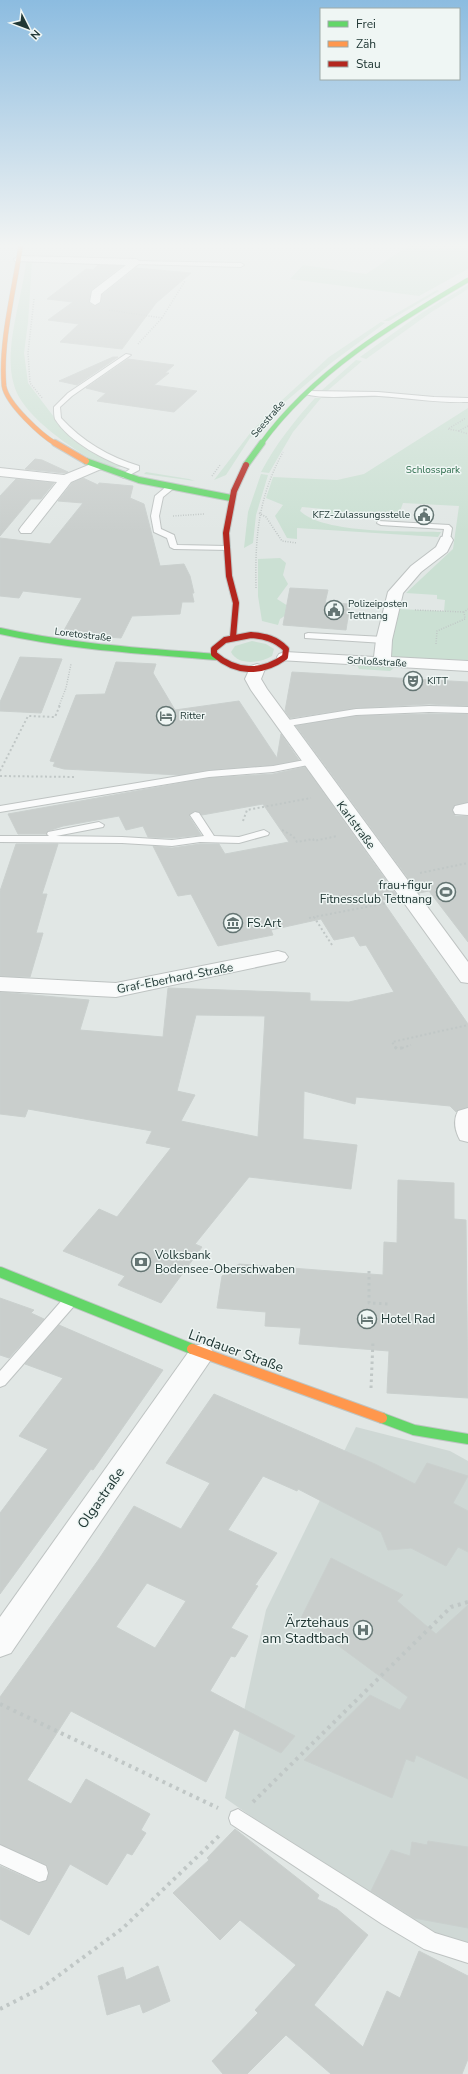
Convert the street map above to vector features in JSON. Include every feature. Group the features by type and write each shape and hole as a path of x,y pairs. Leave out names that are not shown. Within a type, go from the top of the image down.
{"main road":[{"path":"5,340 4,387 20,413 41,434 78,458 124,476 170,488 232,498"},
{"name":"Seestraße","path":"233,637 233,621 236,606 229,578 227,548 232,498 243,471 256,450 279,421 307,393 373,340"},
{"path":"236,606 248,616"},
{"path":"258,626 267,637"},
{"name":"Loretostraße","path":"0,631 29,639 78,647 164,653 189,657 215,653"},
{"path":"251,635 267,637 283,645 286,653 285,657 275,664 257,669 232,667 222,663 215,653 225,640 233,637 251,635"},
{"name":"Lindauer Straße","path":"0,1272 69,1302 201,1354 414,1430 450,1438 468,1439"}],"street":[{"path":"26,530 66,479 96,466"},
{"path":"0,472 66,479"},
{"path":"382,662 384,640 396,592 416,570 442,549 446,540"},
{"name":"Schloßstraße","path":"285,657 468,666"},
{"name":"Karlstraße","path":"257,669 253,679 282,724 468,977"},
{"name":"Graf-Eberhard-Straße","path":"0,984 116,990 278,957"},
{"path":"468,1116 466,1117 468,1134"},
{"name":"Olgastraße","path":"0,1643 201,1354"}],"lane":[{"path":"124,476 136,468 118,462 96,450 58,418 57,408 60,402 128,355"},
{"path":"307,393 326,395 378,394 441,400 468,400"},
{"path":"170,488 160,496 155,516 156,530 171,537 174,547 227,548"},
{"path":"382,523 446,527 448,528 446,540"},
{"path":"308,636 384,640"},
{"path":"282,724 356,712 429,709 468,710"},
{"path":"0,809 209,774 273,769 310,762"},
{"path":"195,815 210,838"},
{"path":"25,839 99,825"},
{"path":"0,839 122,840 172,843 210,838 239,840 264,833"},
{"path":"0,1381 69,1302"},
{"path":"238,1818 407,1928 431,1942 468,1953"},
{"path":"0,1854 39,1873"}],"path":[{"path":"29,340 28,353 30,383 58,418"},
{"path":"128,355 142,340"},
{"path":"468,417 448,429 468,434"},
{"path":"459,432 468,426"},
{"path":"256,589 255,545 259,514 271,472 287,446"},
{"path":"155,516 205,514"},
{"path":"259,514 266,517 282,542 297,543"},
{"path":"391,608 464,612 468,609"},
{"path":"434,664 437,631 465,619 464,612"},
{"path":"0,771 28,716 55,716 66,688 74,653 78,647"},
{"path":"0,776 74,777 88,780 103,791"},
{"path":"247,810 333,794"},
{"path":"264,833 281,830 293,836 297,842 313,838 314,841 361,830"},
{"path":"395,878 468,863"},
{"path":"309,918 410,898"},
{"path":"314,917 332,945"},
{"path":"411,1045 397,1049 392,1042 468,1025"},
{"path":"369,1271 369,1303 390,1304"},
{"path":"371,1393 373,1341"},
{"path":"0,1704 217,1807"}],"shaded area":[{"path":"356,1427 450,1451 468,1461 468,1943 441,1939 374,1902 225,1798 266,1610"}],"green space":[{"path":"12,340 26,340 24,353 28,383 57,421 121,464 121,467 108,466 87,456 53,433 29,411 17,394 14,385 11,371"},
{"path":"355,340 362,340 331,363 285,402 280,402 329,357"},
{"path":"384,340 393,340 366,359 360,357"},
{"path":"356,360 362,361 326,392 321,391"},
{"path":"315,398 321,398 293,432 269,473 261,472 286,433"},
{"path":"278,404 282,406 250,438 226,475 214,480 251,432"},
{"name":"Schlosspark","path":"468,408 468,660 389,658 397,609 444,611 445,600 437,599 437,595 406,593 453,549 459,506 403,503 397,519 320,516 323,509 302,507 300,511 327,524 367,530 441,532 438,537 297,528 297,539 287,538 275,516 283,505 266,498 273,477 337,480 364,474"},
{"path":"146,472 189,479 195,481 144,474"},
{"path":"261,474 268,475 256,515 253,543 244,548 248,512"},
{"path":"280,558 286,563 283,575 288,584 277,599 288,606 292,611 280,619 278,625 262,621 258,596 258,559"},
{"path":"252,641 266,644 274,649 272,656 256,662 250,662 239,660 231,652 235,646"},
{"path":"357,665 395,667 390,671 359,669"}],"building":[{"path":"62,340 129,340 122,349 60,342"},
{"path":"113,357 118,357 77,385 59,381"},
{"path":"128,359 174,365 165,373 169,373 154,385 197,391 174,412 97,401 106,393 86,388"},
{"path":"35,459 42,460 68,472 64,473 25,469"},
{"path":"83,478 98,485 99,483 133,486 130,498 144,504 160,566 184,564 190,576 194,593 192,593 194,602 182,602 180,614 132,616 121,638 62,634 82,598 23,591 19,598 0,596 0,538 50,544 83,503 58,501 72,483"},
{"path":"16,479 54,483 41,499 31,499 0,536 0,496"},
{"path":"290,588 328,590 325,603 350,604 346,630 283,625"},
{"path":"20,657 62,659 41,713 0,711 0,702"},
{"path":"116,662 156,664 153,673 175,710 239,701 277,758 281,734 299,760 273,765 209,770 179,775 64,769 53,766 55,762 50,761 76,695 105,694"},
{"path":"292,672 468,682 468,706 429,704 356,708 290,718 285,711"},
{"path":"468,714 468,802 455,805 452,809 455,816 468,816 468,942 429,891 419,893 296,726 356,716"},
{"path":"305,767 398,897 382,900 468,1024 468,1107 456,1112 450,1106 356,1097 355,1104 304,1091 303,1139 357,1145 351,1189 249,1177 195,1244 202,1247 161,1303 118,1285 125,1276 63,1251 99,1209 117,1217 171,1148 146,1143 152,1131 28,1109 25,1117 0,1114 0,992 89,1000 80,1030 163,1037 168,988 310,993 310,1001 349,1002 394,992 366,945 360,946 354,936 334,940 321,919 271,930 273,935 218,946 191,894 178,896 153,846 172,848 200,844 219,844 225,854 289,842 263,804 202,815 199,812 194,811 189,816 201,835 172,838 148,837 143,826 126,830 119,816 63,826 48,831 46,834 18,834 8,814 209,778 273,774","holes":["196,1015 265,1016 258,1137 181,1121 195,1095 177,1091"]},
{"path":"16,844 58,844 42,894 47,894 36,933 43,933 30,977 0,976 0,891"},
{"name":"Hotel Rad","path":"398,1180 454,1183 454,1219 466,1220 468,1398 387,1393 389,1351 299,1344 301,1328 265,1326 266,1312 217,1308 222,1276 239,1264 383,1275 384,1242 397,1243"},
{"path":"0,1298 34,1310 31,1313 44,1319 9,1358 0,1355"},
{"path":"59,1325 163,1370 93,1470 91,1469 0,1594 0,1513 48,1449 19,1436 63,1378 25,1364"},
{"path":"214,1394 375,1464 415,1484 427,1463 468,1476 453,1503 468,1511 468,1552 458,1547 446,1566 411,1548 388,1550 381,1532 298,1489 297,1491 263,1476 228,1530 277,1553 255,1585 258,1586 231,1628 248,1636 235,1657 231,1656 210,1691 295,1736 281,1753 234,1729 206,1782 71,1711 27,1780 71,1804 86,1779 150,1814 141,1830 146,1833 132,1855 127,1853 107,1885 70,1864 29,1935 0,1919 0,1866 38,1883 46,1881 49,1873 47,1865 0,1844 0,1697 99,1559 134,1506 181,1529 210,1483 166,1463","holes":["147,1583 186,1601 155,1648 116,1627"]},
{"path":"331,1558 403,1595 397,1601 436,1634 468,1605 468,1779 416,1755 414,1762 406,1759 392,1798 304,1760 370,1695 400,1710 408,1697 301,1618"},
{"path":"235,1829 319,1895 317,1899 337,1909 368,1935 314,2005 363,2047 387,1991 400,1998 419,1951 468,1976 468,2059 462,2074 331,2074 286,2035 247,2074 223,2074 212,2061 258,2013 255,2010 296,1965 240,1920 220,1940 173,1893 209,1860 207,1858"},
{"path":"428,1841 468,1847 468,1928 414,1918 371,1891 391,1850 410,1856 412,1842 427,1845"},
{"path":"158,1966 170,2001 143,2013 140,2004 107,2015 98,1976 123,1967 126,1980"}],"traffic: fast":[{"path":"246,465 267,435 291,408 345,359 372,340"},
{"path":"86,461 121,475 139,480 231,498"},
{"path":"0,631 41,640 82,646 216,657"},
{"path":"0,1272 192,1349"},
{"path":"382,1418 414,1430 468,1439"}],"traffic: slow":[{"path":"5,340 3,354 4,387 20,413 46,438 86,461"},
{"path":"192,1349 382,1418"}],"traffic: jam":[{"path":"233,637 236,603 230,583 227,562 226,533 230,504 239,477 246,465"},
{"path":"251,635 266,637 279,642 286,649 285,657 268,667 249,670 230,665 222,661 214,654 214,649 225,640 251,635"}],"place":[{"name":"KFZ-Zulassungsstelle","path":"424,515"},
{"name":"Polizeiposten Tettnang","path":"334,610"},
{"name":"KITT","path":"413,681"},
{"name":"Ritter","path":"166,716"},
{"name":"frau+figur Fitnessclub Tettnang","path":"446,892"},
{"name":"FS.Art","path":"233,923"},
{"name":"Volksbank Bodensee-Oberschwaben","path":"141,1262"},
{"name":"Hotel Rad","path":"367,1319"},
{"name":"Ärztehaus am Stadtbach","path":"363,1630"}]}
